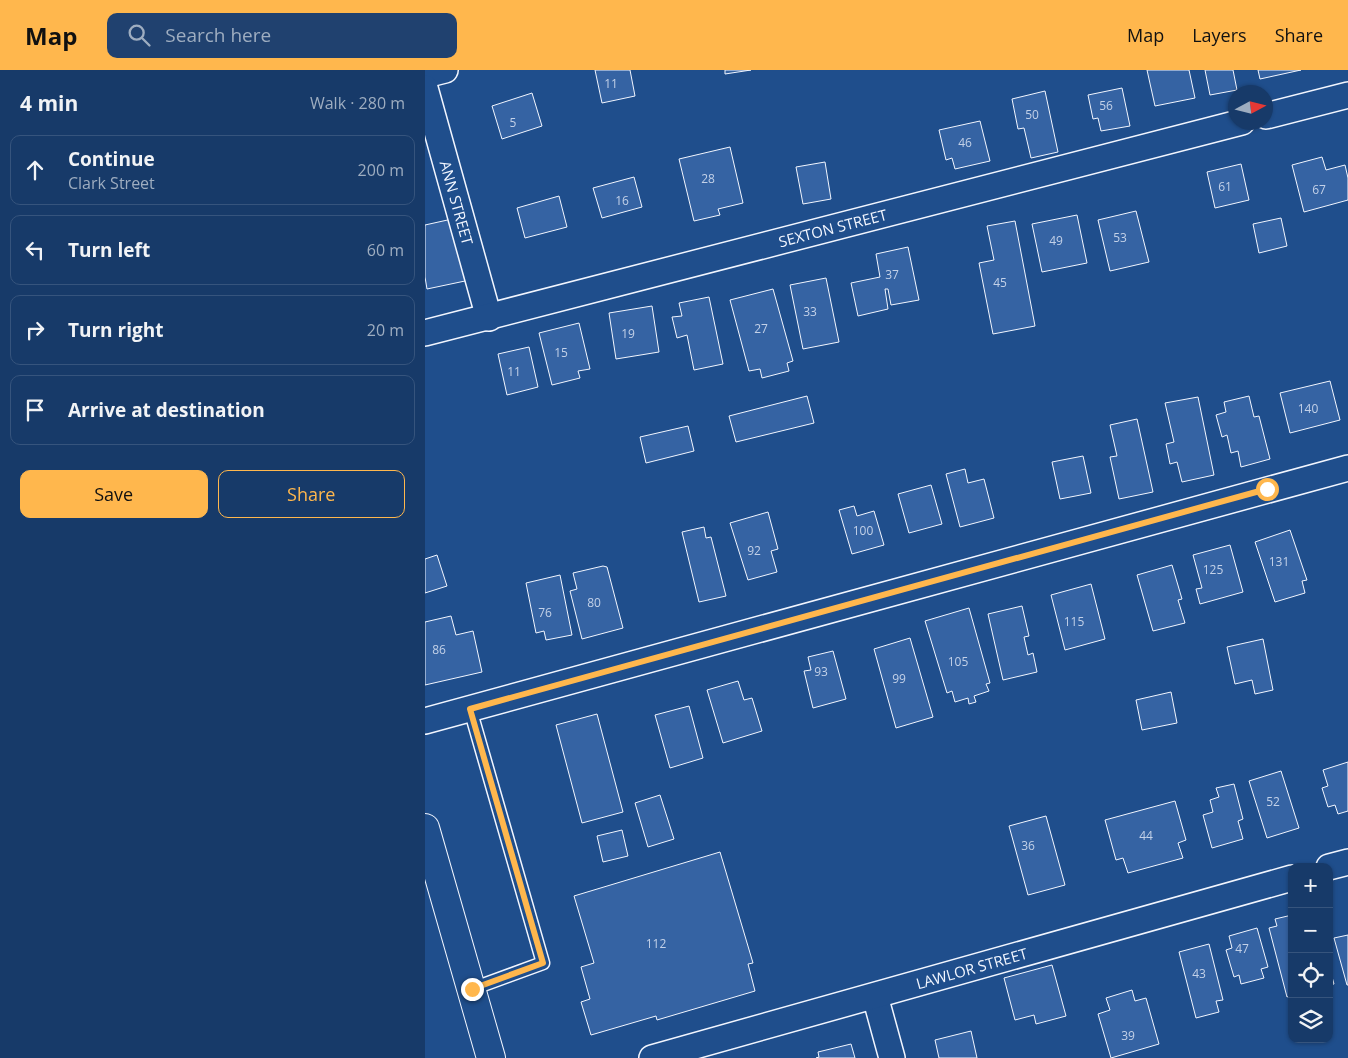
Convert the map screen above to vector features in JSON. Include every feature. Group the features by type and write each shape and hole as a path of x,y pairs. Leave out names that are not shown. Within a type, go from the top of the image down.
{"street":[{"path":"425,75 445,70"},
{"name":"ANN STREET","path":"425,88 489,318"},
{"path":"1273,114 1348,95"},
{"name":"SEXTON STREET","path":"425,333 1228,126"},
{"path":"425,721 1348,468"},
{"path":"425,828 491,1058"},
{"path":"1333,866 1348,862"},
{"name":"LAWLOR STREET","path":"652,1058 1288,879"},
{"path":"875,996 892,1058"}],"lane":[{"path":"470,709 543,963 472,989"}],"building":[{"path":"595,70 630,70 635,96 602,103"},
{"path":"725,70 751,70 725,74"},
{"path":"1147,70 1189,70 1195,98 1155,106"},
{"path":"1205,70 1233,70 1236,85 1228,85 1228,92 1210,95"},
{"path":"1258,70 1301,70 1260,79"},
{"path":"1122,88 1130,126 1101,131 1098,118 1093,119 1088,95"},
{"path":"1045,91 1058,152 1031,158 1024,128 1018,129 1012,99"},
{"path":"532,93 542,126 502,139 492,106"},
{"path":"980,121 990,161 955,169 952,158 946,160 939,130"},
{"path":"730,147 743,203 718,209 720,215 694,221 679,159"},
{"path":"1322,157 1326,170 1345,165 1348,178 1348,200 1304,212 1292,165"},
{"path":"825,162 831,199 803,204 796,167"},
{"path":"1241,164 1249,200 1215,208 1207,172"},
{"path":"634,177 642,207 602,218 593,188"},
{"path":"559,196 567,227 525,238 517,208"},
{"path":"1136,211 1149,262 1110,271 1098,220"},
{"path":"1077,215 1087,263 1042,272 1032,224"},
{"path":"1281,218 1287,246 1259,253 1253,224"},
{"path":"452,219 465,281 427,289 425,277 425,225"},
{"path":"1015,221 1035,326 993,334 979,263 994,260 987,226"},
{"path":"908,247 919,300 891,305 888,289 885,289 888,309 858,316 851,283 880,277 876,254"},
{"path":"826,278 839,342 803,349 790,285"},
{"path":"773,289 793,361 787,363 789,371 762,378 760,369 749,371 730,300"},
{"path":"709,297 723,364 694,370 687,335 677,338 672,317 682,316 679,303"},
{"path":"652,306 659,352 616,359 609,313"},
{"path":"579,323 590,369 578,371 580,378 552,385 539,333"},
{"path":"529,347 538,387 507,395 498,354"},
{"path":"1330,381 1340,420 1290,433 1280,393"},
{"path":"807,396 814,423 736,442 729,416"},
{"path":"1249,396 1254,417 1259,416 1270,459 1241,467 1238,451 1231,453 1227,435 1222,437 1216,415 1226,412 1224,402"},
{"path":"1198,397 1214,475 1182,482 1177,462 1170,464 1166,444 1174,442 1165,403"},
{"path":"1137,419 1153,492 1119,499 1110,457 1117,456 1110,425"},
{"path":"688,426 694,451 646,463 640,437"},
{"path":"1083,456 1091,493 1060,499 1052,462"},
{"path":"965,469 968,483 984,479 994,518 960,527 946,474"},
{"path":"931,485 942,524 909,533 898,494"},
{"path":"854,506 857,516 874,511 884,545 852,554 839,510"},
{"path":"768,512 778,549 771,551 777,572 748,580 730,523"},
{"path":"704,527 706,538 711,537 726,596 699,602 682,532"},
{"path":"1290,530 1307,580 1302,581 1305,593 1275,602 1255,542"},
{"path":"1230,545 1243,592 1200,604 1196,589 1202,588 1193,555"},
{"path":"437,555 447,586 425,593 425,559"},
{"path":"1172,565 1182,599 1178,600 1185,623 1153,631 1137,575"},
{"path":"603,566 607,567 623,628 582,639 570,591 577,589 573,573"},
{"path":"560,575 572,635 546,640 544,631 536,633 526,583"},
{"path":"1091,584 1105,639 1065,650 1051,595"},
{"path":"1022,606 1029,636 1024,637 1028,655 1033,653 1037,672 1003,680 988,614"},
{"path":"969,608 990,683 986,684 989,691 974,696 976,702 969,704 968,698 955,702 952,691 947,693 925,621"},
{"path":"451,616 456,635 473,631 482,672 425,685 425,622"},
{"path":"910,638 933,717 896,728 874,649"},
{"path":"1263,639 1273,690 1255,694 1252,680 1235,684 1227,647"},
{"path":"833,651 846,699 813,708 804,671 811,670 808,657"},
{"path":"738,681 744,700 752,698 762,731 723,743 707,690"},
{"path":"1171,692 1177,723 1142,730 1136,700"},
{"path":"689,706 703,758 670,768 655,715"},
{"path":"597,714 623,812 582,823 556,725"},
{"path":"1348,762 1348,811 1338,814 1335,805 1328,807 1322,788 1328,786 1323,770"},
{"path":"1281,771 1299,828 1267,838 1249,781"},
{"path":"1234,784 1243,819 1238,821 1243,839 1212,848 1203,815 1213,812 1210,800 1219,797 1216,788"},
{"path":"660,795 674,839 648,847 635,803"},
{"path":"1175,801 1186,840 1178,843 1183,858 1128,873 1123,858 1116,860 1105,820"},
{"path":"1046,816 1065,885 1028,895 1009,826"},
{"path":"622,830 628,856 603,862 597,836"},
{"path":"720,852 753,963 748,964 755,991 657,1020 656,1016 591,1035 581,1002 590,999 581,967 594,963 574,896"},
{"path":"1288,916 1287,997 1269,928 1277,926 1275,919"},
{"path":"1257,928 1268,967 1261,969 1264,978 1241,984 1239,975 1234,977 1226,950 1232,948 1229,936"},
{"path":"1348,935 1348,985 1347,985 1334,938"},
{"path":"1209,944 1223,1000 1216,1001 1219,1012 1196,1018 1179,952"},
{"path":"1052,965 1066,1016 1036,1024 1034,1015 1015,1020 1004,978"},
{"path":"1132,990 1135,1001 1146,998 1159,1044 1111,1058 1098,1014 1110,1010 1106,998"},
{"path":"971,1031 977,1058 939,1058 935,1040"},
{"path":"851,1044 855,1058 816,1058 819,1057 818,1052"}],"route":[{"path":"472,989 543,963 470,709 1267,489"}]}
